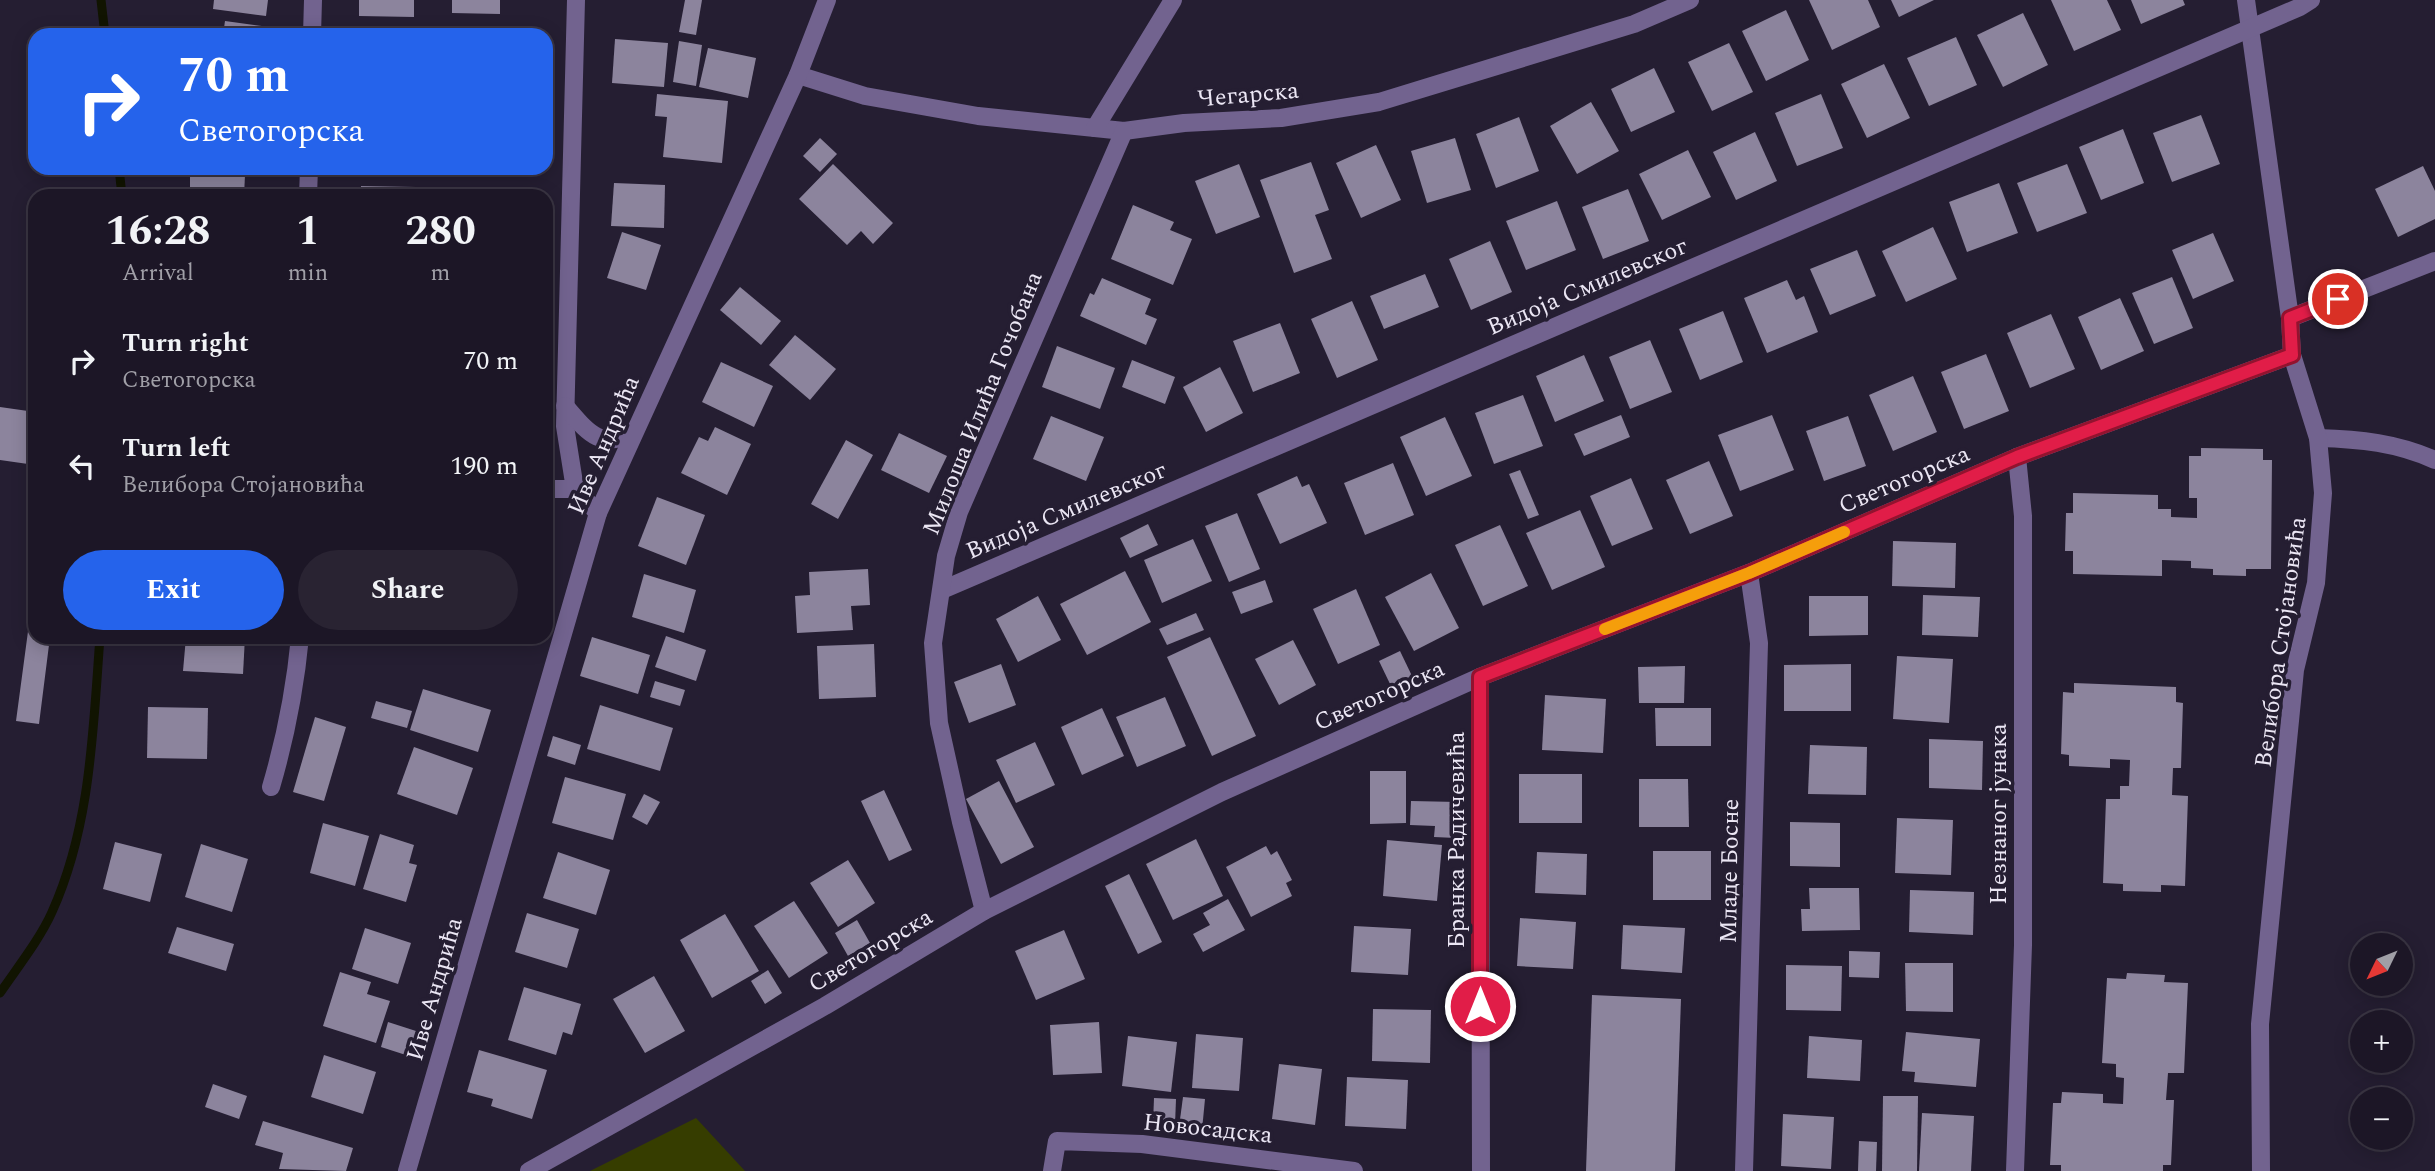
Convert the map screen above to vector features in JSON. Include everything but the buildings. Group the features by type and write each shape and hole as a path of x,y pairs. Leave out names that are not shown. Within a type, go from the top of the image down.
{"street":[{"path":"312,28 313,0"},
{"path":"576,0 565,426 575,489 598,513"},
{"name":"Иве Андрића","path":"407,1171 598,513 798,75 827,0"},
{"path":"1095,128 1173,0"},
{"name":"Чегарска","path":"798,75 878,98 978,116 1124,131 1184,123 1281,118 1379,102 1634,24 1690,0"},
{"name":"Велибора Стојановића","path":"2246,0 2290,318 2292,355 2318,438 2323,493 2316,583 2295,670 2260,1024 2261,1171"},
{"name":"Видоја Смилевског","path":"942,590 2311,0"},
{"name":"Милоша Илића Гочобана","path":"984,911 939,723 933,643 946,556 959,512 1124,131"},
{"path":"2290,318 2435,261"},
{"name":"Светогорска","path":"529,1171 825,1006 984,911 1222,792 1480,677 1749,573 2017,457 2292,355"},
{"path":"565,406 585,430 607,441 633,433"},
{"path":"2318,438 2376,441 2435,460"},
{"name":"Незнаног јунака","path":"2015,1171 2023,917 2023,516 2017,457"},
{"path":"553,489 575,489"},
{"name":"Младе Босне","path":"1744,1171 1759,643 1749,573"},
{"path":"271,787 286,737 299,644"},
{"name":"Бранка Радичевића","path":"1480,677 1481,1171"},
{"name":"Новосадска","path":"1052,1171 1057,1141 1142,1144 1354,1171"}],"green space":[{"path":"696,1118 745,1171 590,1171"}],"waterway":[{"path":"101,0 104,28"},
{"path":"120,175 121,189"},
{"path":"0,993 47,922 75,846 88,777 99,644"}],"slow traffic":[{"path":"1605,629 1749,573 1844,532"}],"route":[{"path":"1480,1006 1480,677 1749,573 2017,457 2292,355 2290,318 2338,299"}]}
